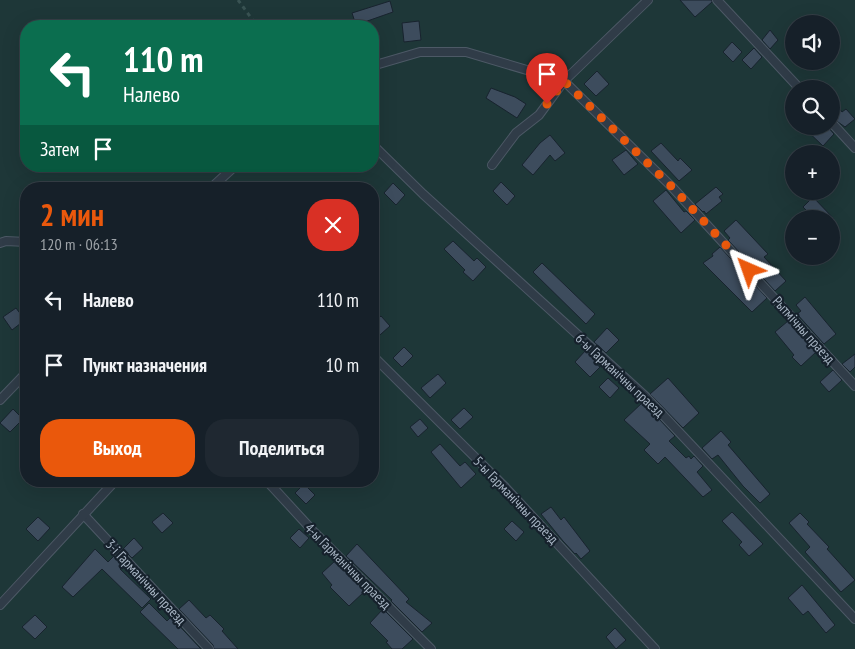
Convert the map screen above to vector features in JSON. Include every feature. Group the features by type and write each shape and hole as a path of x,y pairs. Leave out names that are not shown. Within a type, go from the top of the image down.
{"lane":[{"path":"492,165 516,133 539,115 564,81 648,0"},
{"path":"717,0 792,80"},
{"path":"379,64 420,52 466,52 564,81"},
{"name":"Рытмічны праезд","path":"564,81 672,187 855,386"},
{"path":"840,132 855,148"},
{"name":"6-ы Гарманічны праезд","path":"379,151 423,194 645,396 855,619"},
{"path":"218,182 228,172"},
{"path":"0,244 6,241 20,242"},
{"name":"5-ы Гарманічны праезд","path":"379,362 504,486 655,649"},
{"path":"0,400 20,379"},
{"path":"0,605 109,487"},
{"name":"4-ы Гарманічны праезд","path":"273,487 431,649"},
{"name":"3-і Гарманічны праезд","path":"83,514 209,649"}],"path":[{"path":"238,0 253,20"}],"green space":[{"path":"0,0 855,0 855,649 0,649"}],"building":[{"path":"680,0 712,0 712,2 695,17"},
{"path":"390,1 393,12 370,20 354,20 352,13"},
{"path":"419,21 421,40 404,42 402,23"},
{"path":"770,30 778,40 770,49 762,40"},
{"path":"732,42 742,52 733,62 723,52"},
{"path":"754,48 762,57 751,69 742,60"},
{"path":"597,71 609,84 596,96 584,84"},
{"path":"491,88 515,97 526,104 517,118 486,98"},
{"path":"840,109 842,112 846,109 855,119 845,127 840,123"},
{"path":"550,135 565,153 555,161 550,155 533,175 522,165 540,143"},
{"path":"811,135 833,135 824,145"},
{"path":"661,143 678,161 680,158 692,170 679,181 651,151"},
{"path":"626,150 638,164 624,175 612,160"},
{"path":"501,182 515,196 507,205 493,191"},
{"path":"393,183 405,195 396,205 384,193"},
{"path":"716,187 723,194 719,197 722,201 706,214 695,204"},
{"path":"666,190 684,212 686,211 695,220 681,233 653,201"},
{"path":"810,200 816,200 825,210 806,210 803,207"},
{"path":"736,220 768,254 764,257 786,281 775,291 728,240 730,238 724,231"},
{"path":"453,241 474,261 477,258 486,267 473,281 444,249"},
{"path":"720,247 767,298 752,312 703,263 713,256 712,254"},
{"path":"542,263 595,314 586,324 533,272"},
{"path":"805,297 836,334 824,344 797,314 801,311 796,305"},
{"path":"16,308 20,313 20,324 12,330 3,317"},
{"path":"381,316 390,326 379,336 379,318"},
{"path":"788,321 816,352 801,366 792,357 794,355 775,332"},
{"path":"607,328 619,340 606,353 594,342"},
{"path":"404,347 413,356 402,367 393,358"},
{"path":"586,350 598,361 596,364 600,367 590,377 575,362"},
{"path":"855,354 855,367 850,372 842,364"},
{"path":"833,370 842,380 829,392 820,382"},
{"path":"438,374 446,383 430,398 421,388"},
{"path":"608,378 619,388 610,398 599,387"},
{"path":"668,378 699,413 683,428 650,394"},
{"path":"643,402 675,436 669,441 686,458 689,456 691,459 694,456 703,466 697,472 712,490 703,497 665,457 658,464 644,450 650,444 624,420"},
{"path":"464,408 473,417 460,429 451,420"},
{"path":"13,409 20,416 20,422 10,432 0,423"},
{"path":"420,419 428,428 418,437 410,427"},
{"path":"721,431 731,442 728,445 770,494 760,503 743,486 718,455 712,459 702,448"},
{"path":"440,444 460,466 465,462 476,474 461,488 431,452"},
{"path":"301,487 307,487 315,495 306,504 295,493"},
{"path":"551,507 561,520 564,517 590,551 581,559 541,514"},
{"path":"732,512 763,544 749,556 739,545 742,542 722,521"},
{"path":"163,513 173,523 162,533 152,522"},
{"path":"800,513 809,522 807,524 829,547 827,549 855,580 841,592 805,552 810,547 789,523"},
{"path":"38,517 50,528 38,541 26,529"},
{"path":"512,521 524,532 516,541 504,529"},
{"path":"299,529 309,538 300,548 290,538"},
{"path":"134,538 143,548 132,558 123,549"},
{"path":"357,544 409,599 406,602 432,623 422,632 346,556"},
{"path":"95,549 108,562 114,556 123,566 120,569 151,599 142,608 102,569 73,597 62,587"},
{"path":"335,561 365,591 349,606 330,587 332,585 322,573"},
{"path":"802,585 835,625 826,633 808,611 803,615 788,598"},
{"path":"189,600 206,618 210,615 224,629 222,631 238,649 214,649 213,645 179,609"},
{"path":"149,603 167,621 171,617 201,649 178,649 140,612"},
{"path":"383,609 413,639 402,649 392,649 386,642 388,641 370,623"},
{"path":"35,615 47,627 35,639 22,627"},
{"path":"615,628 626,640 616,649 606,637"}],"route":[{"path":"547,104 564,81 672,187 749,270"}]}
